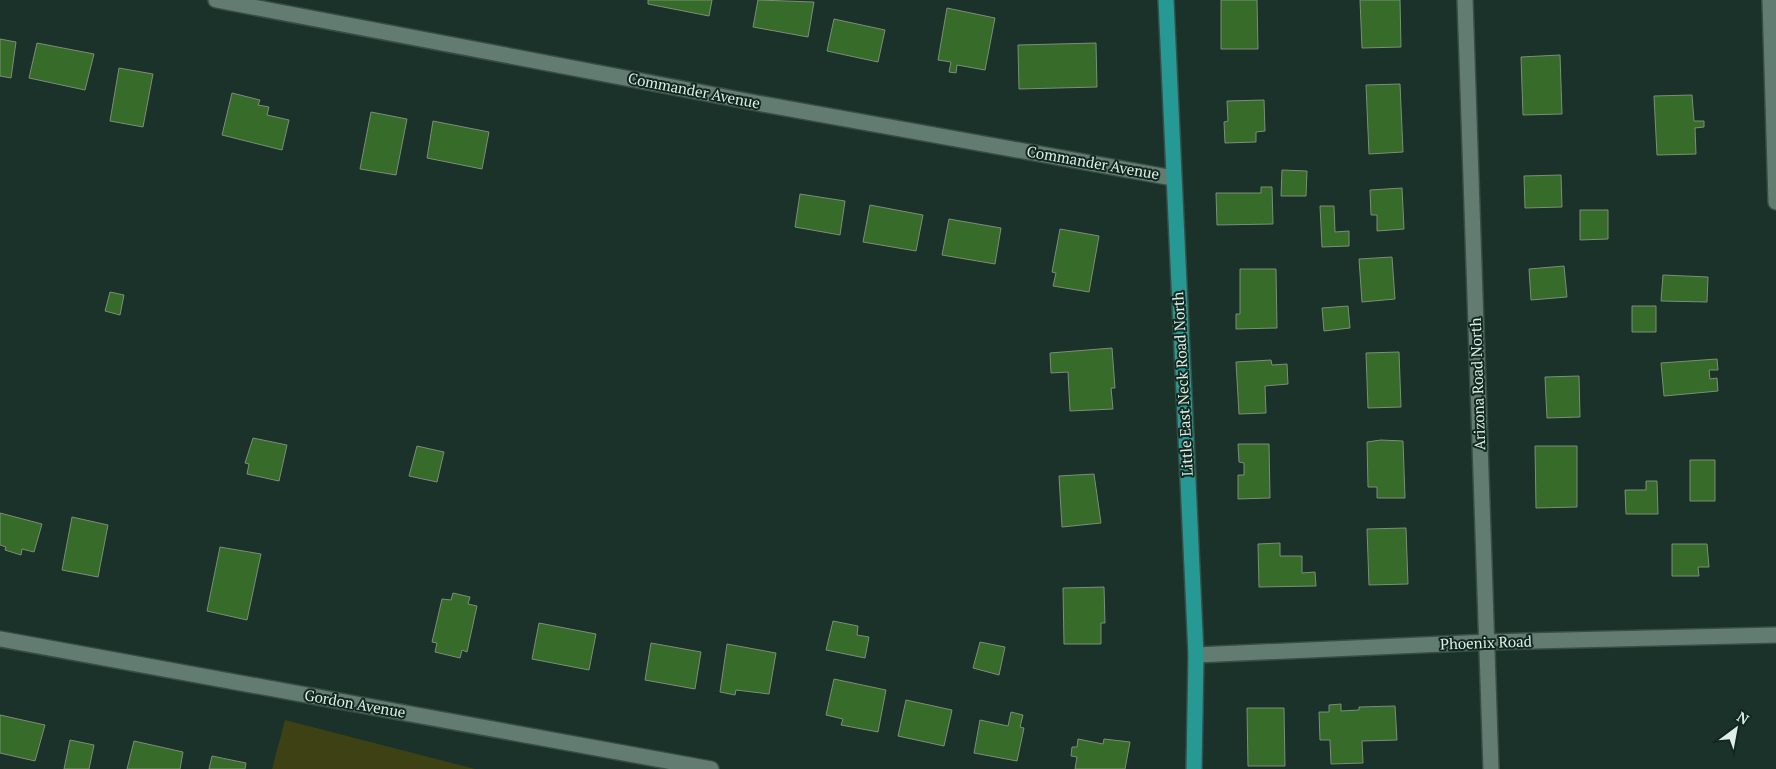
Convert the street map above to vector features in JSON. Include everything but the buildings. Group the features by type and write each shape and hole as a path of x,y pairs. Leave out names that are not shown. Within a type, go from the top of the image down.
{"main road":[{"name":"Little East Neck Road North","path":"1166,0 1196,655 1194,769"}],"street":[{"name":"Commander Avenue","path":"216,0 757,103 1173,178"},
{"name":"Arizona Road North","path":"1465,0 1488,642 1490,769"},
{"path":"1770,0 1776,202"},
{"name":"Phoenix Road","path":"1196,655 1488,642 1776,635"},
{"name":"Gordon Avenue","path":"0,639 711,769"}],"green space":[{"path":"285,720 475,769 272,769"}]}
